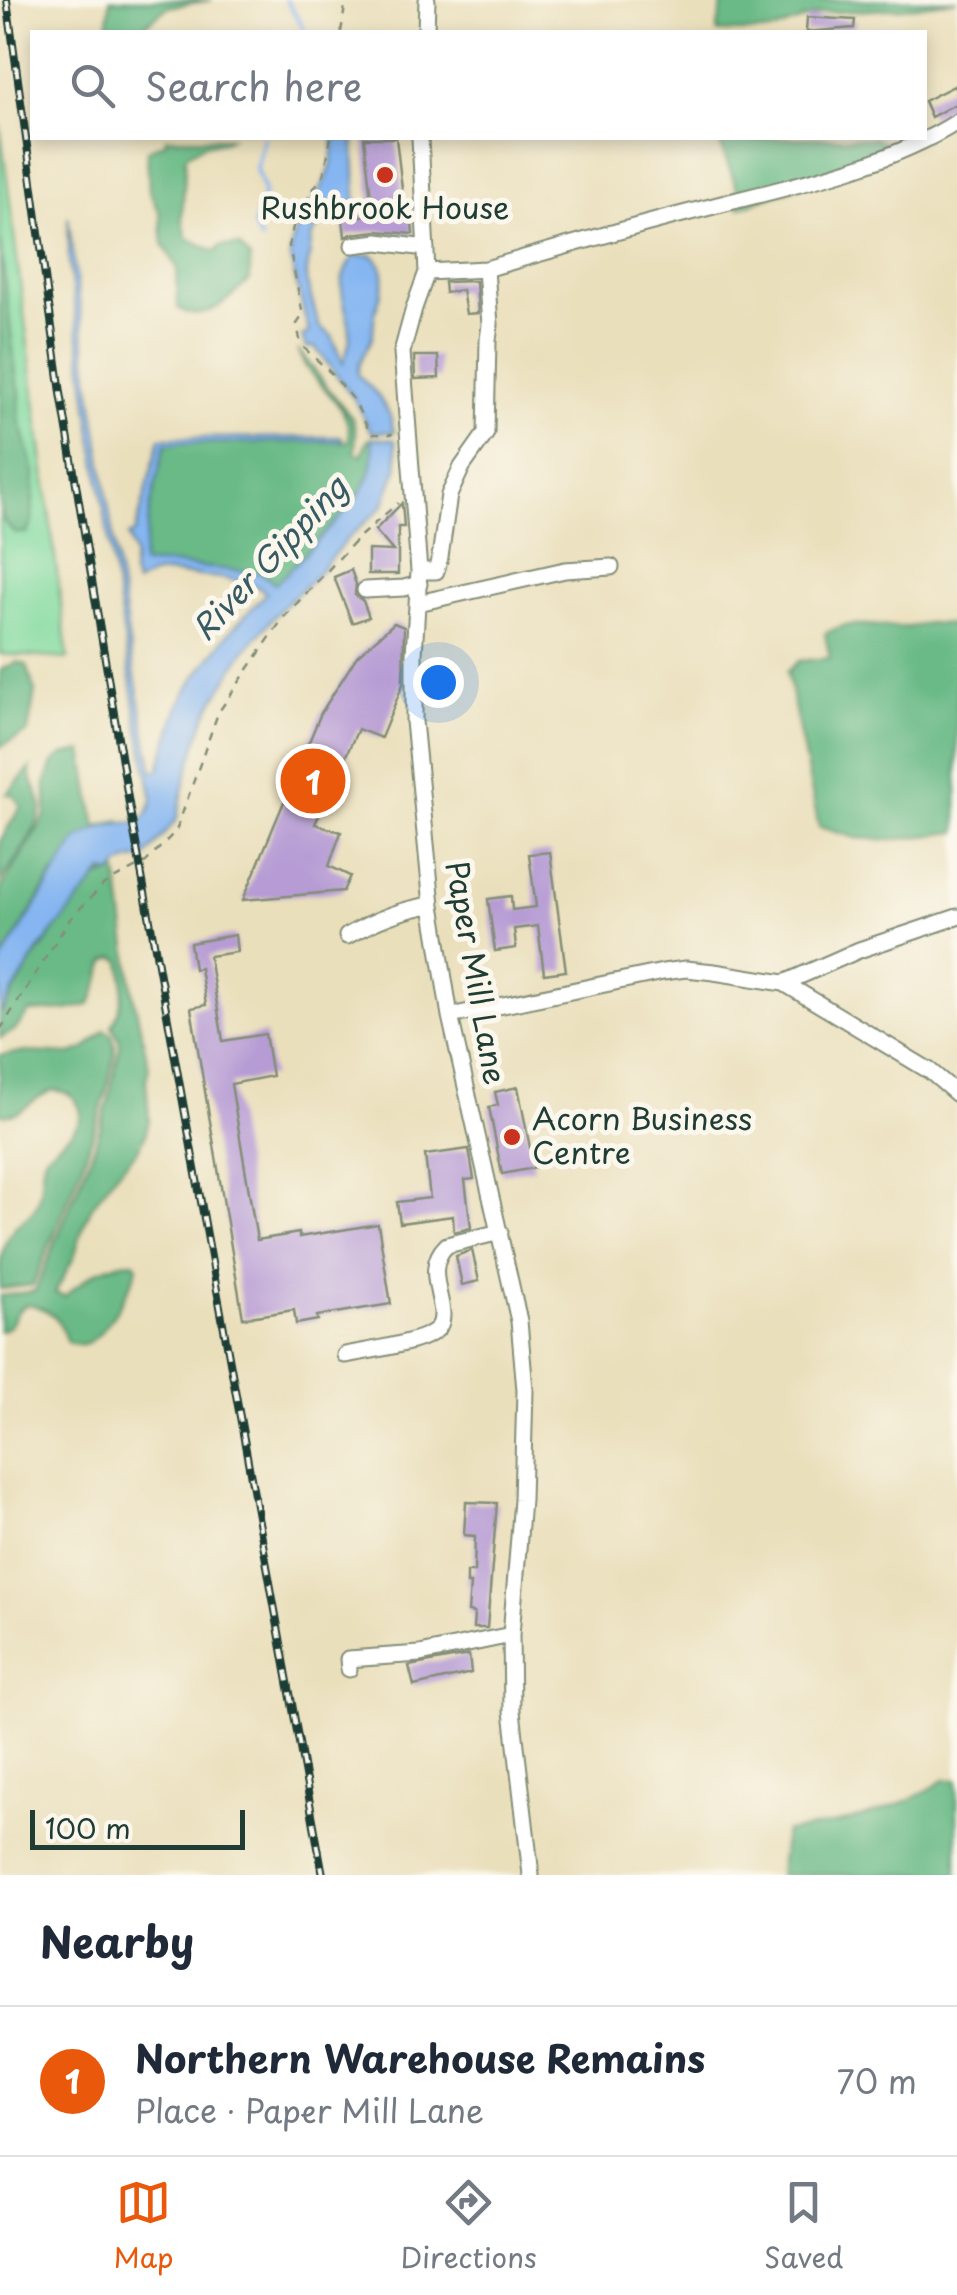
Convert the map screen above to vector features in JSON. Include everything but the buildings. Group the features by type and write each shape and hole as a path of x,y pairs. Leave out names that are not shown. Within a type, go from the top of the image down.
{"street":[{"path":"426,30 428,0"},
{"path":"427,272 486,269 818,180 928,141 957,122"},
{"name":"Paper Mill Lane","path":"420,140 427,272 402,352 419,577 414,721 432,905 450,1016 520,1321 525,1390 512,1635 512,1711 531,1875"},
{"path":"353,246 378,242 426,248"},
{"path":"364,590 404,588 436,571 450,495 462,467 486,433 490,324 486,269"},
{"path":"418,603 565,570 611,567"},
{"path":"346,936 371,922 432,905"},
{"path":"784,983 859,950 957,917"},
{"path":"450,1016 675,970 714,972 784,983 930,1071 957,1094"},
{"path":"345,1355 434,1332 442,1314 435,1278 441,1250 448,1244 500,1232"},
{"path":"348,1669 348,1659 420,1654 512,1635"}],"path":[{"path":"340,30 346,0"},
{"path":"331,140 324,174 294,222 289,246 303,315 298,324 301,344 352,399 370,434 400,434"},
{"path":"0,1030 70,919 104,884 146,862 176,831 218,713 284,617 358,538 414,490"}],"green space":[{"path":"110,0 212,0 168,7 139,30 107,30"},
{"path":"723,0 957,0 821,13 775,30 717,30"},
{"path":"0,124 68,659 0,654"},
{"path":"226,140 205,144 186,156 182,217 187,238 216,252 220,246 239,246 250,258 250,280 216,308 198,314 178,308 177,267 163,244 160,213 149,190 147,150 165,143"},
{"path":"719,140 879,140 889,145 866,162 739,208 737,188"},
{"path":"0,241 20,391 19,418 34,472 32,521 27,533 15,533 4,522 0,504"},
{"path":"298,350 352,418 355,453 362,455 371,438 372,466 362,491 275,584 261,573 142,565 165,444 349,441 344,414"},
{"path":"948,624 957,633 957,832 892,840 856,838 819,827 787,672 799,661 830,658 825,634 840,627 907,627"},
{"path":"17,662 27,665 35,692 28,732 0,747 0,670"},
{"path":"83,751 96,827 120,820 122,834 71,859 54,873 0,963 0,890 46,815 46,783 53,763 63,755"},
{"path":"30,768 40,814 0,883 0,841 21,806 12,794 7,794"},
{"path":"117,868 133,994 149,1067 149,1119 137,1151 91,1208 74,1257 55,1293 65,1296 88,1277 113,1265 134,1262 135,1274 108,1323 91,1341 67,1342 54,1316 31,1305 21,1308 9,1327 0,1331 0,1296 35,1291 95,1145 120,1047 112,1026 122,995 121,961 115,957 106,961 89,1005 29,1012 15,1030 0,1038 0,1015 63,919 100,876 112,874"},
{"path":"105,1030 114,1039 115,1050 94,1133 75,1184 33,1285 0,1289 6,1242 37,1204 45,1156 77,1125 80,1111 72,1097 55,1090 15,1113 0,1114 0,1055 71,1054 85,1049"},
{"path":"944,1780 957,1780 957,1875 779,1875 785,1832 868,1815 907,1801"}],"water":[{"path":"334,140 354,140 356,202 362,221 354,226 343,205 327,214 312,236 306,279 319,326 332,336 343,363 350,336 343,277 354,256 372,255 378,262 383,283 372,338 358,375 377,394 390,415 394,432 371,432 353,397 315,347 306,348 302,336 309,332 290,258 291,246 329,172"},
{"path":"68,216 131,655 153,772 159,769 179,705 194,679 266,593 233,580 165,573 151,575 136,584 128,536 135,533 160,438 342,437 342,441 165,444 142,564 261,573 275,584 362,491 372,466 371,438 395,440 398,466 383,506 285,604 242,654 203,722 177,819 144,859 126,862 112,874 103,872 40,948 0,1013 0,963 76,841 105,826 138,824 149,812 153,799 91,428 69,264"}],"waterway":[{"path":"286,0 303,30"},
{"path":"261,240 254,226 264,192 256,169 263,140"}],"railway":[{"path":"7,0 61,393 130,810 323,1875"}],"place":[{"name":"Rushbrook House","path":"385,175"},
{"name":"Northern Warehouse Remains","path":"313,781"},
{"name":"Acorn Business Centre","path":"512,1137"}],"water label":[{"name":"River Gipping","path":"270,559"}]}
